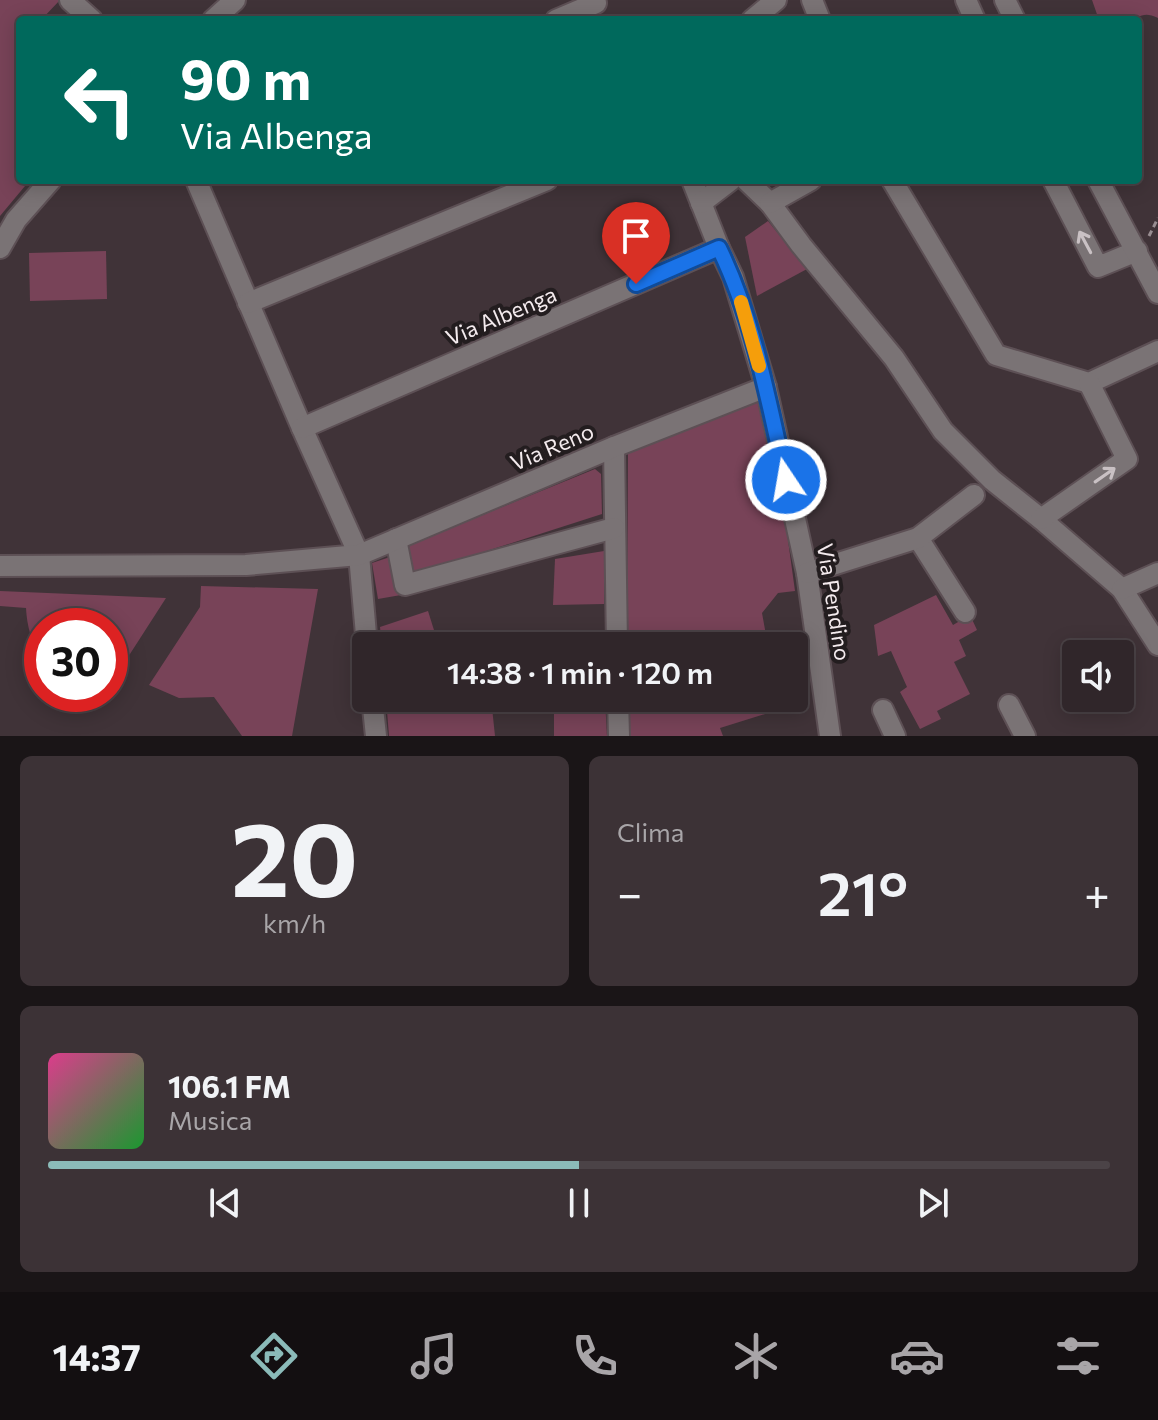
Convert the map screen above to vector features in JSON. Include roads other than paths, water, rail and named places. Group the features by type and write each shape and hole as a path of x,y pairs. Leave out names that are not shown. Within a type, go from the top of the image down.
{"street":[{"path":"70,0 88,16"},
{"path":"217,16 235,0"},
{"path":"757,16 776,0"},
{"path":"570,16 599,8"},
{"path":"0,248 16,220 48,184"},
{"path":"198,184 359,555 366,632"},
{"path":"248,303 537,184"},
{"name":"Via Pendino","path":"694,184 733,277 766,387 807,573 830,736"},
{"path":"701,203 726,184"},
{"path":"750,184 770,203 894,358 943,431 992,480 1122,589 1158,645"},
{"path":"770,203 804,184"},
{"path":"894,184 996,355 1089,383 1158,351"},
{"path":"1055,184 1098,267 1137,251"},
{"path":"1100,184 1158,293"},
{"name":"Via Albenga","path":"302,428 719,248"},
{"path":"1041,519 1127,459 1089,383"},
{"name":"Via Reno","path":"0,566 246,565 359,555 614,447 766,387"},
{"path":"614,447 617,632"},
{"path":"807,573 918,538 974,495"},
{"path":"396,539 405,585 614,528"},
{"path":"918,538 965,612"},
{"path":"1122,589 1158,573"},
{"path":"1009,705 1025,736"},
{"path":"883,710 895,736"},
{"path":"373,712 376,736"},
{"path":"618,712 619,736"}]}
